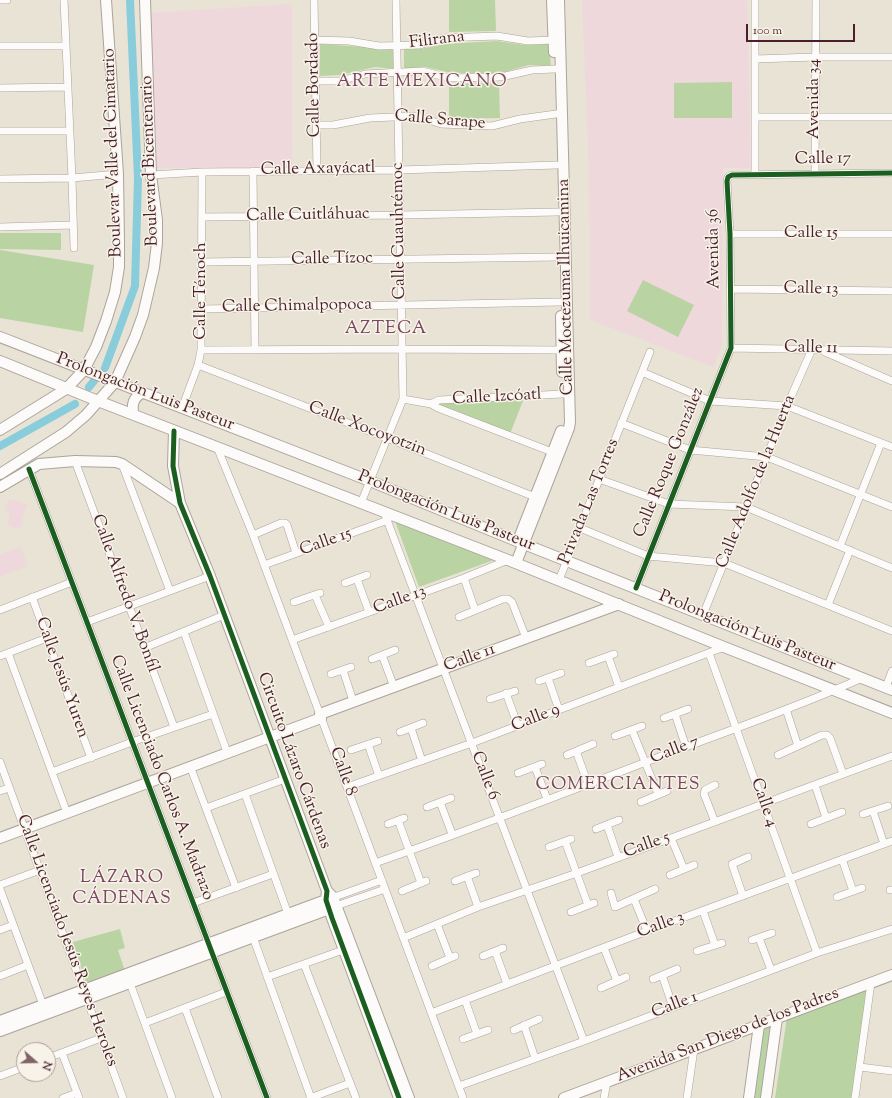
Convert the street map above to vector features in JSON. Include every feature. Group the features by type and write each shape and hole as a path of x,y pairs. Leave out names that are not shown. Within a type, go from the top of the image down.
{"street":[{"path":"0,0 7,0"},
{"path":"64,0 74,248"},
{"name":"Boulevar Valle del Cimatario","path":"0,430 66,389 84,370 106,321 115,292 119,267 118,174 106,0"},
{"name":"Boulevard Bicentenario","path":"0,474 66,432 86,415 115,382 143,315 154,268 157,243 157,220 151,175 145,0"},
{"name":"Calle Bordado","path":"314,0 317,170"},
{"name":"Calle Cuauhtémoc","path":"361,503 403,399 396,0"},
{"name":"Calle Moctezuma Ilhuicamina","path":"512,561 569,428 570,422 560,113 552,0"},
{"name":"Calle Moctezuma Ilhuicamina","path":"521,542 535,497 563,426 557,165 560,113 555,69 559,0"},
{"path":"755,0 755,174"},
{"name":"Avenida 34","path":"815,174 816,0"},
{"name":"Filirana","path":"315,40 349,41 380,46 420,45 443,38 497,36 528,41 556,40"},
{"path":"0,46 66,46"},
{"path":"755,59 892,57"},
{"path":"315,81 340,81 365,74 397,74 422,71 449,78 501,77 532,70 555,69"},
{"path":"0,88 67,87"},
{"name":"Calle Sarape","path":"316,125 333,125 370,118 417,116 441,124 492,126 520,119 560,113"},
{"path":"755,117 892,117"},
{"path":"0,131 69,131"},
{"name":"Calle Axayácatl","path":"151,175 202,172 399,170 557,165"},
{"path":"253,171 255,350"},
{"name":"Calle Ténoch","path":"182,408 198,365 201,350 202,172"},
{"name":"Calle 17","path":"755,174 892,173"},
{"path":"0,178 72,178 118,174"},
{"name":"Avenida 36","path":"731,348 730,234 727,181 728,177 732,174 755,174"},
{"name":"Calle Cuitláhuac","path":"202,218 400,216 558,212"},
{"path":"0,227 73,225"},
{"name":"Calle 15","path":"730,234 892,234"},
{"name":"Calle Tízoc","path":"202,262 559,257"},
{"name":"Calle 13","path":"730,289 892,291"},
{"name":"Calle Chimalpopoca","path":"202,309 560,302"},
{"name":"Prolongación Luis Pasteur","path":"0,337 370,481 889,688"},
{"name":"Calle 11","path":"731,348 892,351"},
{"name":"Calle Roque González","path":"636,588 731,348"},
{"name":"Calle Adolfo de la Huerta","path":"703,614 787,406 812,349"},
{"path":"201,350 561,350"},
{"path":"821,350 892,381"},
{"name":"Privada Las Torres","path":"559,580 650,352"},
{"name":"Prolongación Luis Pasteur","path":"0,361 66,389 361,503 386,516 512,561 724,647 892,712"},
{"name":"Calle Xocoyotzin","path":"198,365 535,497"},
{"path":"642,372 710,401 787,406 892,447"},
{"path":"133,414 133,400 142,393"},
{"name":"Calle Izcóatl","path":"431,404 439,400 563,394"},
{"path":"403,399 431,404 552,452"},
{"path":"621,423 690,450 767,456 892,507"},
{"name":"Circuito Lázaro Cárdenas","path":"174,431 173,466 180,503 210,576 330,901 409,1098"},
{"path":"840,546 881,443"},
{"name":"Calle 8","path":"217,448 253,535 463,1098"},
{"path":"37,450 38,456 43,463"},
{"path":"3,485 26,458"},
{"path":"3,485 29,469 43,463 75,461 116,462 122,464 180,503"},
{"name":"Calle Alfredo V. Bonfil","path":"75,461 174,727"},
{"path":"122,464 170,591"},
{"name":"Calle Licenciado Carlos A. Madrazo","path":"29,469 267,1098"},
{"path":"599,479 669,504 746,507 892,568"},
{"name":"Calle 15","path":"264,565 386,516"},
{"name":"Calle 6","path":"386,516 584,1041"},
{"path":"253,535 281,523 285,523 296,553"},
{"path":"580,528 648,556 724,563 892,631"},
{"path":"828,605 850,550"},
{"name":"Calle 13","path":"292,640 512,561"},
{"path":"344,583 367,575"},
{"path":"87,622 210,576"},
{"path":"464,578 475,610"},
{"path":"357,579 369,612"},
{"path":"0,610 72,582"},
{"path":"294,602 318,594 329,627"},
{"name":"Calle Jesús Yuren","path":"32,597 91,758"},
{"path":"459,617 503,598 508,598 512,602 526,638"},
{"name":"Calle 11","path":"0,838 321,716 353,701 619,604"},
{"path":"144,648 224,615"},
{"path":"184,632 227,752"},
{"path":"0,656 47,638"},
{"name":"Calle 9","path":"347,788 518,726 724,647"},
{"path":"372,659 395,650"},
{"path":"8,653 67,813"},
{"name":"Calle 4","path":"709,653 817,953"},
{"path":"382,655 394,687"},
{"path":"589,663 611,655 619,687"},
{"path":"331,674 351,667"},
{"path":"343,670 353,701"},
{"path":"889,688 892,670"},
{"path":"539,681 561,673"},
{"path":"548,678 559,710"},
{"name":"Calle 7","path":"375,862 410,851 686,747 835,690 862,678"},
{"path":"490,699 514,691"},
{"path":"506,694 518,726"},
{"path":"664,718 688,709"},
{"path":"786,709 798,746"},
{"path":"52,772 213,714"},
{"path":"675,714 686,747"},
{"path":"400,732 423,723"},
{"path":"615,736 642,726"},
{"path":"411,728 422,761"},
{"path":"632,730 658,794"},
{"path":"778,755 822,735 827,735 830,738 843,774"},
{"path":"351,750 378,741"},
{"path":"368,744 379,776"},
{"path":"567,755 593,744"},
{"path":"576,751 588,784"},
{"name":"Calle 5","path":"403,938 478,907 527,891 892,756"},
{"name":"Calle Licenciado Jesús Reyes Heroles","path":"0,762 123,1098"},
{"path":"518,773 539,765 547,799"},
{"path":"190,766 236,888"},
{"path":"206,808 285,779"},
{"path":"714,785 705,790 704,794 714,822"},
{"path":"815,785 826,818"},
{"path":"0,791 9,788"},
{"path":"641,802 667,791"},
{"path":"245,794 288,914"},
{"path":"427,807 451,798"},
{"path":"440,802 452,834"},
{"path":"863,814 888,806"},
{"path":"873,811 884,844"},
{"path":"811,824 842,812"},
{"path":"388,824 401,819 410,851 424,882 402,891"},
{"path":"596,829 620,820"},
{"path":"607,825 618,857"},
{"path":"671,838 684,869"},
{"path":"549,847 568,840 576,873 591,904 571,912"},
{"name":"Calle 3","path":"431,1013 647,931 892,841"},
{"path":"743,896 732,864 748,857"},
{"path":"842,859 853,891"},
{"path":"670,875 694,865"},
{"path":"0,885 40,870"},
{"path":"455,881 476,872"},
{"path":"193,903 273,874"},
{"path":"466,876 478,907"},
{"path":"0,1032 85,994 210,948 253,937 330,901 382,880"},
{"path":"837,897 862,888"},
{"path":"0,889 43,1005"},
{"path":"0,1021 43,1005 130,983 288,914 330,901 385,889"},
{"path":"611,893 615,907 655,889"},
{"path":"634,899 647,931"},
{"name":"Circuito Lázaro Cárdenas","path":"330,901 344,950 399,1098"},
{"path":"696,951 718,944 703,911"},
{"path":"432,966 452,957 437,924"},
{"path":"0,930 13,925"},
{"name":"Calle 1","path":"458,1086 584,1041 817,953 892,929"},
{"path":"771,970 755,939 772,933"},
{"path":"253,937 310,1098 350,1083"},
{"path":"483,956 503,948"},
{"path":"604,948 617,981"},
{"path":"267,978 344,950"},
{"path":"495,951 508,984"},
{"path":"304,964 356,1098"},
{"path":"0,976 28,965"},
{"path":"652,979 678,969"},
{"path":"662,975 673,1007"},
{"name":"Avenida San Diego de los Padres","path":"564,1098 892,975"},
{"path":"601,988 626,977"},
{"path":"855,1098 871,982"},
{"path":"130,983 172,1098"},
{"path":"145,1023 226,992"},
{"path":"465,1000 477,1034"},
{"path":"185,1008 218,1098"},
{"path":"766,1098 777,1018"},
{"path":"514,1030 539,1019"},
{"path":"524,1025 535,1058"},
{"path":"749,1098 759,1025"},
{"path":"463,1039 488,1030"},
{"path":"56,1055 101,1038"},
{"path":"687,1098 694,1049"},
{"path":"62,1053 78,1095 63,1098"},
{"path":"860,1067 892,1071"},
{"path":"0,1076 16,1070"},
{"path":"604,1098 607,1082"}],"shaded area":[{"path":"582,0 747,0 751,168 723,168 722,344 714,367 590,320 589,170"},
{"path":"292,4 292,167 155,168 151,13"},
{"path":"9,499 27,504 20,529 7,525 10,512 5,511"},
{"path":"21,547 28,566 0,577 0,554"}],"green space":[{"path":"449,0 495,0 496,31 449,32"},
{"path":"497,41 525,45 549,44 551,66 529,65 501,73 451,73 425,67 404,69 404,49 421,49 444,44"},
{"path":"320,44 394,49 394,69 375,67 340,75 320,76"},
{"path":"732,82 732,118 674,118 674,83"},
{"path":"499,83 500,118 449,119 449,84"},
{"path":"0,233 61,233 61,250 0,249"},
{"path":"0,250 94,265 83,332 0,318"},
{"path":"643,280 694,305 678,337 627,311"},
{"path":"524,398 510,434 437,406 438,402"},
{"path":"395,521 494,560 419,587"},
{"path":"120,929 125,948 118,950 125,971 86,983 73,942"},
{"path":"868,987 852,1098 775,1098 787,1017"},
{"path":"773,1024 764,1098 752,1098 761,1030"}],"waterway":[{"path":"105,368 135,286 138,178 130,0"},
{"path":"89,387 94,381"},
{"path":"0,446 75,404"}],"cycle path":[{"path":"636,588 731,348 728,177 732,175 892,173"},
{"path":"174,431 173,466 180,503 210,576 327,891 326,900 332,918 399,1098"},
{"path":"29,469 267,1098"}],"district":[{"name":"ARTE MEXICANO","path":"422,83"},
{"name":"AZTECA","path":"386,330"},
{"name":"COMERCIANTES","path":"618,786"},
{"name":"LÁZARO CÁDENAS","path":"122,889"}]}
